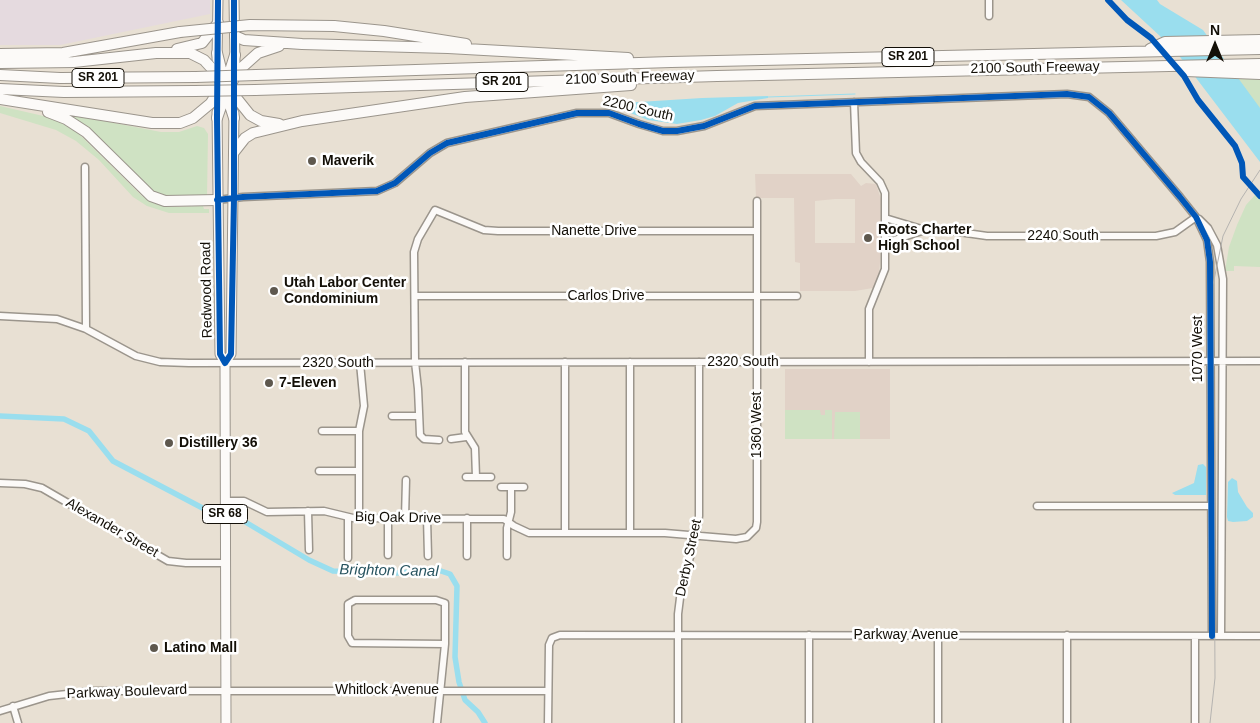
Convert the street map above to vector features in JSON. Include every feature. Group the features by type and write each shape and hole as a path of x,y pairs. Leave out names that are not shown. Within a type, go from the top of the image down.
{"highway":[{"path":"0,63 74,62 156,53 202,43 218,23"},
{"path":"0,54 63,53 211,28 250,25 334,26 384,31 516,52"},
{"path":"235,36 244,40 302,44 516,52 671,62"},
{"path":"1145,51 1165,42 1260,40"},
{"path":"0,99 27,105 170,124 193,118 227,87 250,59 263,51 278,46 302,44"},
{"name":"2100 South Freeway","path":"0,75 60,78 196,77 671,62 1260,49"},
{"path":"156,53 192,54 204,60 246,111 261,121 273,124 302,122"},
{"path":"217,53 234,118"},
{"path":"217,118 235,55"},
{"path":"1173,68 1225,64 1260,64"},
{"name":"2100 South Freeway","path":"0,89 73,92 255,90 1075,67 1092,72 1173,68"},
{"path":"1173,68 1260,74"},
{"path":"234,152 243,140 253,132 302,122 465,97 717,80 749,75"},
{"path":"27,105 66,119 86,132 151,196 165,201 217,200"}],"main road":[{"path":"216,73 218,0"},
{"path":"234,0 235,55"},
{"name":"Redwood Road","path":"217,118 220,354 225,363 226,723"},
{"name":"Redwood Road","path":"225,363 231,354 234,118"}],"street":[{"path":"989,0 990,16"},
{"name":"2200 South","path":"217,200 377,191 396,183 422,159 447,144 577,112 609,113 650,127 677,131 704,126 755,106 1067,94 1089,97 1097,102"},
{"path":"854,102 856,153 861,162 883,187 885,218 883,276 869,309 869,362"},
{"name":"1070 West","path":"1097,102 1112,116 1211,233 1219,251 1222,266 1223,361 1221,636"},
{"path":"85,166 86,329"},
{"name":"1360 West","path":"696,535 742,538 747,537 756,528 757,201"},
{"name":"Nanette Drive","path":"415,296 414,252 418,239 435,210 484,230 498,231 757,231"},
{"name":"1070 West","path":"1196,217 1205,233 1209,248 1212,636"},
{"name":"2240 South","path":"885,218 925,230 952,231 988,236 1156,236 1175,232 1196,217"},
{"name":"2240 South","path":"885,243 925,230"},
{"path":"415,296 414,362 421,437 426,440 439,440"},
{"name":"Carlos Drive","path":"415,296 797,296"},
{"name":"2320 South","path":"0,316 49,318 86,329 123,350 148,359 169,362 1260,361"},
{"path":"465,362 466,437 475,448 476,477"},
{"path":"564,533 565,362"},
{"path":"630,362 630,533"},
{"name":"Derby Street","path":"678,723 677,635 681,590 696,535 699,516 699,362"},
{"path":"359,518 359,431 364,406 360,363"},
{"path":"392,416 418,416"},
{"path":"322,431 359,431"},
{"path":"451,439 466,437"},
{"path":"320,471 359,471"},
{"path":"466,477 491,477"},
{"path":"406,480 406,518"},
{"name":"Alexander Street","path":"0,483 25,484 42,488 168,561 226,563"},
{"path":"501,487 524,487"},
{"path":"507,556 507,528 511,487"},
{"name":"Big Oak Drive","path":"225,501 244,501 277,511 330,512 348,518 503,518 509,521"},
{"path":"1037,506 1210,506"},
{"path":"308,511 309,550"},
{"path":"348,518 348,558"},
{"path":"388,518 388,555"},
{"path":"428,518 428,556"},
{"path":"467,518 467,556"},
{"path":"509,521 517,528 529,533 696,535"},
{"path":"437,723 442,691 445,644 446,607 444,601 355,600 348,604 350,642 356,644 445,644"},
{"name":"Parkway Avenue","path":"548,691 549,645 552,638 565,634 1260,636"},
{"path":"809,635 809,723"},
{"path":"938,635 938,723"},
{"path":"1067,635 1067,723"},
{"path":"1195,636 1195,723"},
{"name":"Whitlock Avenue","path":"226,690 548,691"},
{"name":"Parkway Boulevard","path":"0,711 44,698 83,692 226,690"},
{"path":"548,691 548,723"},
{"path":"13,706 18,723"}],"shaded area":[{"path":"0,0 210,0 210,14 60,45 0,45"},
{"name":"Roots Charter High School","path":"755,174 851,174 861,186 866,183 876,184 881,199 880,262 879,276 873,288 855,291 800,291 800,263 795,262 794,198 756,198","holes":["855,199 855,243 815,243 815,201"]},
{"path":"785,369 890,369 890,439 785,439"}],"green space":[{"path":"1226,76 1260,77 1260,113"},
{"path":"0,106 52,118 76,131 142,196 154,203 170,207 203,206 204,209 209,209 209,213 169,213 147,206 133,197 99,160 76,141 56,130 0,113"},
{"path":"68,114 161,132 179,132 197,126 204,128 208,134 207,197 175,198 157,195 67,117"},
{"path":"1255,195 1260,198 1260,267 1234,266 1234,271 1225,271 1229,247 1237,225 1246,205"},
{"path":"785,410 820,410 821,415 825,415 825,410 832,410 832,439 785,439"},
{"path":"835,412 860,412 860,439 834,439"}],"water":[{"path":"1121,0 1157,0 1160,4 1203,30 1260,108 1260,162 1174,49"},
{"path":"768,96 768,98 738,103 715,116 677,124 648,120 623,110 621,105 623,103 702,98"},
{"path":"1203,464 1206,467 1206,495 1175,495 1172,493 1194,483 1198,465"},
{"path":"1232,478 1237,481 1238,492 1253,513 1253,517 1247,521 1228,521 1228,482"}],"waterway":[{"path":"768,97 855,94"},
{"name":"Brighton Canal","path":"0,416 64,419 89,431 113,461 212,513"},
{"name":"Brighton Canal","path":"242,520 309,560 333,571 396,573 438,570 450,574 457,586 455,657 459,682 465,700 478,712 485,723"}],"tram line":[{"path":"1210,723 1215,678 1213,285 1223,236 1241,199 1260,170"}],"cycle path":[{"path":"218,0 217,118 220,354 225,363 231,354 234,198 234,0"},
{"path":"1108,0 1127,20 1151,38 1184,76 1198,100 1235,146 1242,163 1243,177 1260,196"},
{"path":"217,200 243,197 377,191 395,183 430,153 447,143 577,113 609,113 663,131 677,131 704,126 755,106 1067,94 1089,97 1109,113 1180,197 1196,217 1207,240 1210,262 1212,636"}],"place":[{"name":"Maverik","path":"312,161"},
{"name":"Roots Charter High School","path":"868,238"},
{"name":"Utah Labor Center Condominium","path":"274,291"},
{"name":"7-Eleven","path":"269,383"},
{"name":"Distillery 36","path":"169,443"},
{"name":"Latino Mall","path":"154,648"}]}
